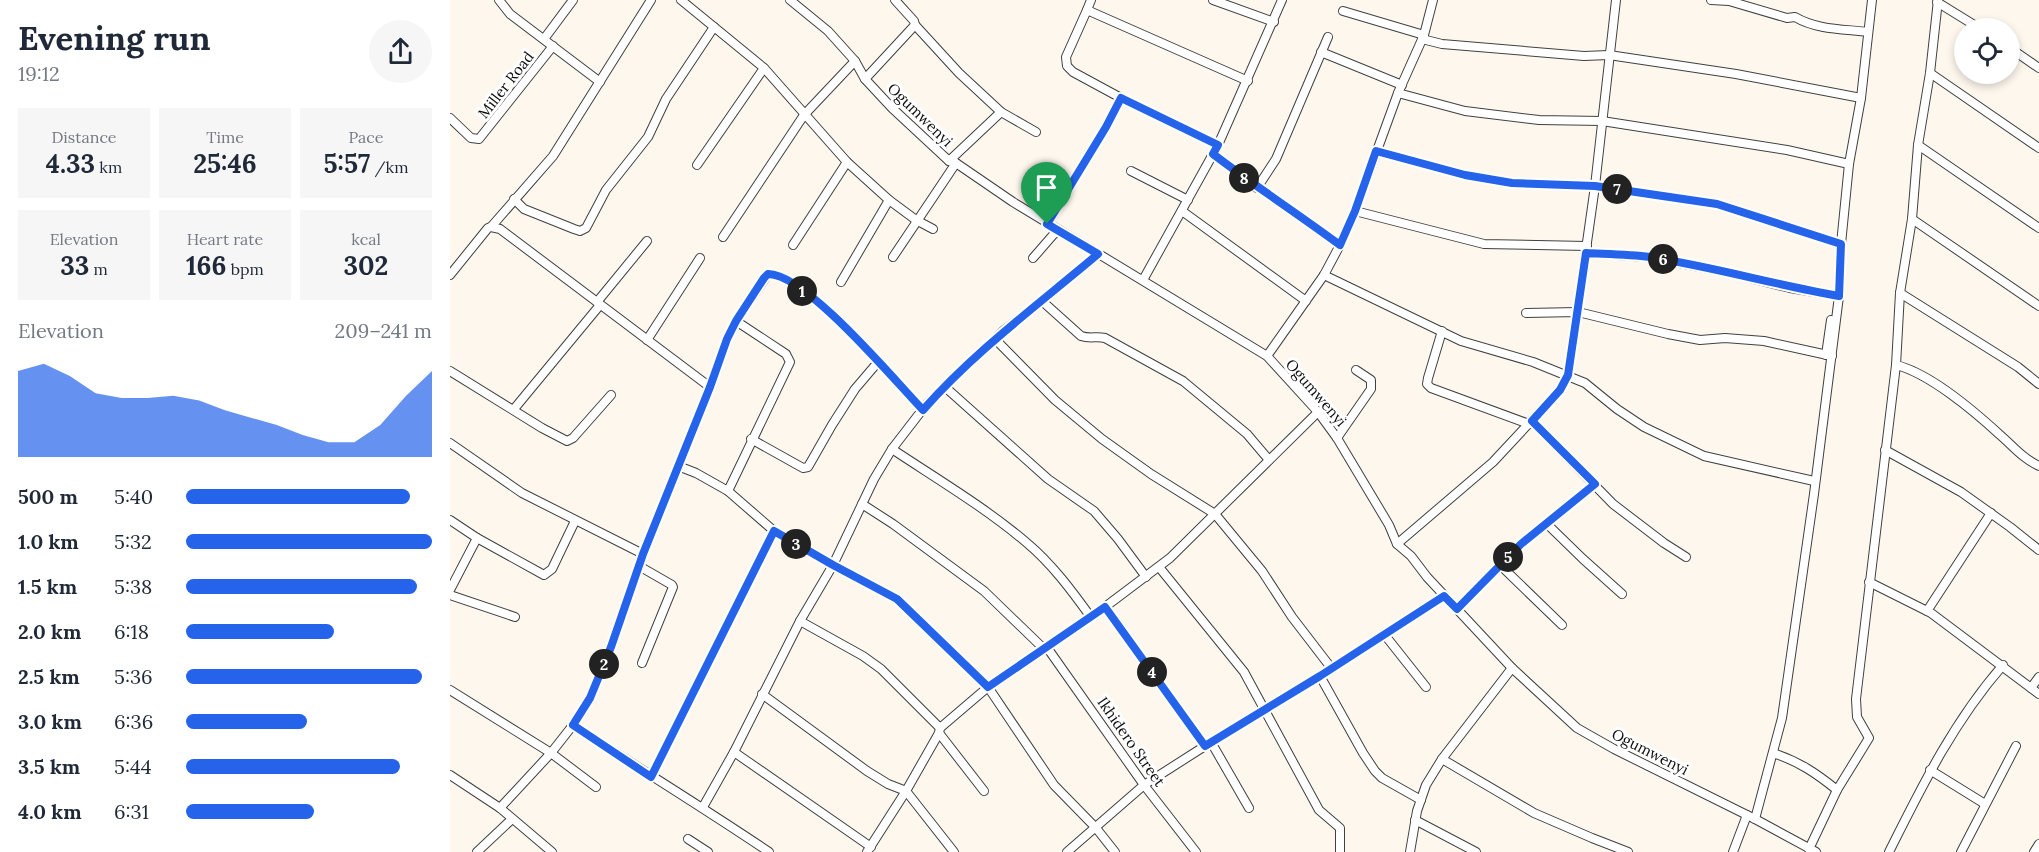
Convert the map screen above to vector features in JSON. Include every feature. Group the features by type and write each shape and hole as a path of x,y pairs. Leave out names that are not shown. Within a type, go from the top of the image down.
{"street":[{"path":"499,0 510,15 600,82"},
{"path":"544,39 573,0"},
{"path":"450,275 488,228 553,156 651,0"},
{"path":"681,0 764,68 847,162 889,200 916,220 933,229"},
{"name":"Ogumwenyi","path":"790,0 816,20 855,61 865,79 900,116 952,162 1047,224 1267,356 1318,412 1337,438 1389,525 1396,544 1411,556 1444,596 1512,668 1577,728 1813,850"},
{"path":"895,0 959,72 1001,112 1036,132"},
{"path":"1091,0 1066,57 1067,66 1073,72 1121,98 1218,145"},
{"path":"1213,0 1274,22"},
{"path":"1143,280 1218,145 1282,0"},
{"path":"1267,356 1324,275 1340,245 1355,211 1398,93 1423,37 1433,0"},
{"path":"1396,544 1493,462 1560,390 1568,375 1595,186 1616,0"},
{"path":"1711,0 1729,2 1786,18 1795,17 1827,27 1868,32"},
{"path":"1755,819 1782,718 1837,295 1849,164 1861,98 1872,0"},
{"path":"1813,850 1837,790 1869,738 1857,717 1856,699 1896,365 1900,292 1912,219 1918,145 1930,73 1938,1 1964,18"},
{"path":"1087,10 1248,81"},
{"path":"1343,11 1454,45 1584,56 1610,55 1736,74 1861,98"},
{"path":"865,79 915,25"},
{"path":"514,200 524,209 574,230 580,231 586,228 606,190 648,137 666,99 714,27"},
{"path":"1257,188 1276,159 1328,37"},
{"name":"Miller Road","path":"450,118 471,138 479,139 553,46"},
{"path":"1321,52 1402,85"},
{"path":"2020,55 2039,68"},
{"path":"723,237 804,114 855,61"},
{"path":"697,165 764,68"},
{"path":"1930,73 2039,148"},
{"path":"1398,93 1465,111 1539,120 1602,120 1787,150 1849,164"},
{"path":"1047,224 1121,98"},
{"path":"893,257 952,162 1001,112"},
{"path":"1918,145 2039,228"},
{"path":"1376,151 1465,175 1512,183 1595,186 1717,204 1841,244"},
{"path":"1213,154 1257,188 1340,245"},
{"path":"794,245 847,162"},
{"path":"1131,171 1188,200"},
{"path":"840,282 889,200"},
{"path":"1182,211 1306,301"},
{"path":"1355,211 1484,244 1586,249 1648,256 1790,288 1837,295"},
{"path":"1912,219 2039,306"},
{"path":"491,227 500,229 710,387"},
{"path":"1033,258 1059,230"},
{"path":"514,409 647,241"},
{"path":"703,807 833,565 891,449 923,410 995,339 1098,254"},
{"path":"647,340 700,258"},
{"path":"500,808 551,753 590,698 611,647 643,554 736,321 768,274 789,280 834,315 923,410"},
{"path":"1324,275 1477,347 1533,362 1585,383 1644,427 1704,456 1814,481"},
{"path":"1900,292 2018,367 2039,384"},
{"path":"1042,301 1082,336 1089,339 1097,336 1105,338 1183,381 1247,434 1269,460"},
{"path":"1526,313 1578,312 1700,340 1725,338 1764,341 1829,355"},
{"path":"728,491 790,362 786,354 736,321"},
{"path":"1442,331 1428,378 1431,388 1530,422 1613,504 1686,557"},
{"path":"995,339 1055,400 1101,439 1215,514 1262,571 1292,617 1332,669"},
{"path":"751,439 803,468 808,467 855,389 878,362"},
{"path":"1896,365 1908,368 1965,404 2018,453 2039,466"},
{"path":"1337,438 1371,389 1371,380 1356,370"},
{"path":"450,371 567,441 573,438 611,395"},
{"path":"945,387 1048,479 1094,511 1146,576"},
{"path":"734,752 869,849 906,791 939,730 988,687 1159,567 1318,412"},
{"path":"450,443 522,493 643,554"},
{"path":"891,449 1028,544 1066,583 1090,616"},
{"path":"1885,450 1960,492 2039,550"},
{"path":"678,466 728,491 774,531 897,599 988,687 1054,785 1096,828 1115,852"},
{"path":"1457,609 1546,523 1595,484"},
{"name":"Ikhidero Street","path":"862,504 984,591 1045,647 1144,785 1196,852"},
{"path":"1927,611 1991,513"},
{"path":"450,520 477,538 544,575 552,569 575,520"},
{"path":"1546,523 1622,594"},
{"path":"651,777 774,531"},
{"path":"450,590 477,538"},
{"path":"1500,565 1562,625"},
{"path":"639,566 673,587 642,663"},
{"path":"1159,567 1244,672 1319,810 1340,828 1340,852"},
{"path":"1869,582 1927,611 2003,665 2039,694"},
{"path":"450,595 515,617"},
{"path":"1067,852 1144,785 1332,669 1444,596"},
{"path":"1105,607 1208,744 1249,808"},
{"path":"801,621 863,656 881,669 939,730 984,791"},
{"path":"1384,634 1426,687"},
{"path":"1889,852 1930,770 1983,688 2003,665"},
{"path":"1410,852 1415,820 1426,785 1442,759 1512,668"},
{"path":"1320,676 1375,771 1388,782 1421,800"},
{"path":"2031,688 2039,677"},
{"path":"450,690 551,753 596,787"},
{"path":"762,694 867,771 888,784 906,791 954,852"},
{"path":"573,725 651,777 703,807 769,852"},
{"path":"1961,852 2016,746"},
{"path":"1773,753 1812,769 1837,790"},
{"path":"1442,759 1534,813 1628,852"},
{"path":"1930,770 1985,804"},
{"path":"451,776 500,808 552,852"},
{"path":"1733,852 1747,815"},
{"path":"477,852 512,819"},
{"path":"1415,820 1476,852"},
{"path":"688,839 708,852"},
{"path":"2034,852 2039,844"}],"route":[{"path":"1121,98 1218,145 1213,154 1257,188 1340,245 1355,211 1376,151 1465,175 1512,183 1595,186 1717,204 1841,244 1839,296 1790,288 1648,256 1586,253 1568,375 1560,390 1532,421 1595,484 1521,544 1457,609 1444,596 1266,710 1205,746 1105,607 988,687 897,599 774,531 651,777 573,725 590,698 611,647 643,554 727,339 764,278 772,274 789,280 834,315 923,410 1003,331 1098,254 1047,224 1121,98"}]}
